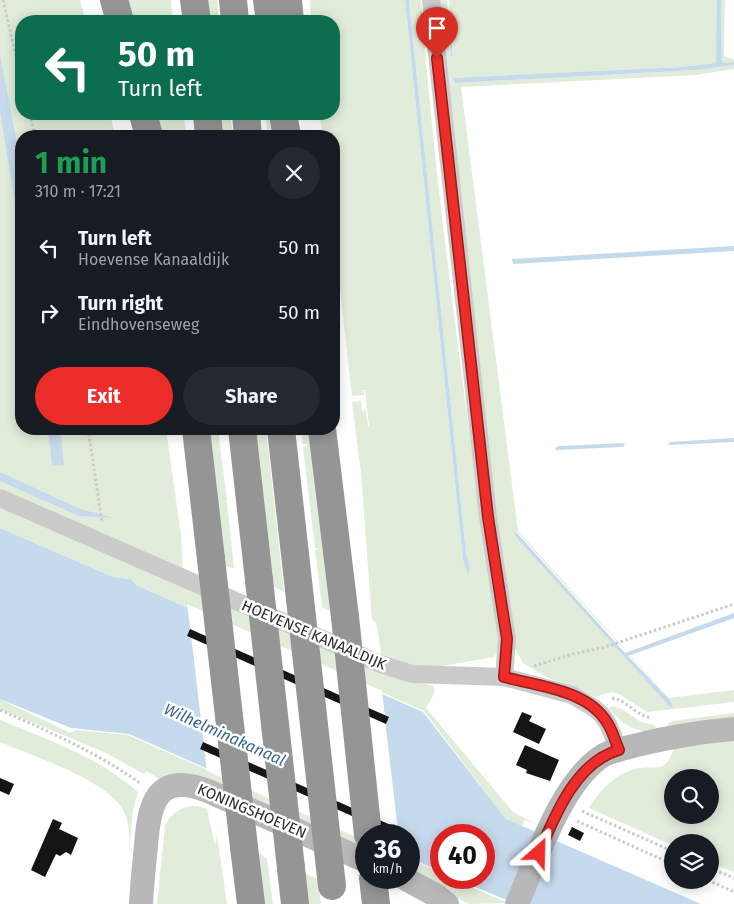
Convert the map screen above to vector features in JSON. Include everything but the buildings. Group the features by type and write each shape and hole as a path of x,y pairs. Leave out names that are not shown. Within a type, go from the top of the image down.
{"highway":[{"path":"114,0 118,15"},
{"path":"194,0 195,15"},
{"path":"233,0 235,15"},
{"path":"267,0 269,15"},
{"path":"288,0 289,15"},
{"path":"197,435 251,904"},
{"path":"243,435 295,904"},
{"path":"282,435 333,895"},
{"path":"323,435 345,617 367,824"},
{"path":"374,889 376,904"}],"street":[{"path":"431,0 488,517 507,639 504,677"},
{"name":"HOEVENSE KANAALDIJK","path":"0,498 380,664 412,674 504,677 572,695 594,708 608,724 619,750"},
{"path":"517,904 546,836 570,811 577,780 602,756 666,738 734,729"},
{"name":"KONINGSHOEVEN","path":"157,796 173,785 192,785 355,856"},
{"path":"141,904 147,825 150,810 157,796"},
{"path":"420,887 447,904"}],"path":[{"path":"3,0 15,52"},
{"path":"89,435 106,545"},
{"path":"573,654 622,642 734,604"},
{"path":"594,708 609,698 614,698 641,716 656,718"},
{"path":"0,710 73,742 106,759 157,796"},
{"path":"570,811 664,848"},
{"path":"570,811 664,860"},
{"path":"719,872 734,878"},
{"path":"719,885 734,892"}],"green space":[{"path":"0,0 80,0 84,15 15,15 15,120 111,120 114,130 15,130 15,435 167,435 181,535 183,571 382,657 376,622 372,620 361,473 352,402 361,401 362,411 366,410 368,426 362,427 369,426 365,390 358,391 364,391 364,395 352,396 340,289 340,130 321,130 321,120 340,120 340,15 311,15 310,0 405,0 463,560 468,573 409,0 421,0 426,66 448,265 482,528 498,616 498,648 494,657 442,666 417,666 384,659 0,492"},
{"path":"128,0 171,0 172,15 132,15"},
{"path":"204,0 217,0 218,15 205,15"},
{"path":"431,0 447,0 451,56 453,55 449,0 717,0 717,63 681,67 454,78 455,83 696,70 734,65 734,69 696,75 461,87 518,531 669,698 734,690 734,702 647,712 619,694 612,692 595,697 548,678 523,663 515,648 501,577","holes":["517,532 673,703 664,700 514,534"]},
{"path":"721,0 725,0 724,56 734,60 734,62 722,63"},
{"path":"158,120 185,120 185,130 161,130"},
{"path":"218,120 231,120 232,130 219,130"},
{"path":"266,120 275,120 275,130 267,130"},
{"path":"210,435 219,435 227,501 223,502 227,502 234,568 224,566"},
{"path":"254,435 267,435 284,592 273,586"},
{"path":"302,435 311,435 331,612 322,607 315,550 318,548 315,548 303,447 307,446 307,444 303,444"},
{"path":"0,504 179,586 378,673 434,686 434,694 426,708 513,812 542,827 525,820 522,826 506,819 424,711 136,585 131,579 113,577 0,528"},
{"path":"0,699 70,733 76,730 128,735 355,835 355,848 195,775 175,774 160,780 147,771 144,774 104,752 0,709"},
{"path":"612,706 622,709 641,722 655,725 657,730 642,731 624,723 609,708"},
{"path":"734,713 734,720 669,729 668,724 672,721"},
{"path":"0,720 55,742 90,759 138,792 133,810 129,855 127,821 123,810 114,799 101,788 67,770 0,742"},
{"path":"734,741 734,872 719,866 719,834 664,834 664,841 589,808 598,795 614,779 635,769 663,766 671,757 674,748"},
{"path":"197,806 211,810 207,810 215,845 217,835 227,904 157,904 165,825 178,811 187,807"},
{"path":"259,853 267,859 273,904 264,904"},
{"path":"420,864 430,868 430,883 420,878"},
{"path":"304,873 318,879 321,904 307,904"},
{"path":"441,889 476,889 508,903 469,904"}],"water":[{"path":"405,0 409,0 466,553 470,571 468,574 463,560"},
{"path":"447,0 453,56 451,56"},
{"path":"717,0 721,0 722,63 734,62 734,65 696,70 455,83 453,78 681,67 716,63"},
{"path":"0,55 15,132 15,202 0,111"},
{"path":"734,246 734,251 513,264 512,259"},
{"path":"49,435 61,435 64,465 52,466"},
{"path":"734,438 734,442 668,445 670,442"},
{"path":"625,443 623,447 555,450 556,447 560,446"},
{"path":"0,472 80,509 114,518 79,516 0,481"},
{"name":"Wilhelminakanaal","path":"0,528 113,577 131,579 136,585 423,712 506,819 701,904 526,904 509,901 480,889 495,889 495,824 430,824 430,867 420,862 420,824 388,824 203,742 200,749 370,824 355,824 355,834 129,734 71,728 0,699","holes":["190,629 389,717 386,723 187,636"]},
{"path":"516,532 625,653 734,613 734,618 628,656 671,701 673,707 671,708 521,543 514,534"}],"pier":[{"path":"187,604 382,691 385,718 191,633"},
{"path":"191,635 385,720 397,824 382,824 204,746"},
{"path":"204,748 373,824 355,824 355,837 207,771"}],"route":[{"path":"437,58 488,517 507,639 504,677 572,695 594,708 608,724 619,750 602,756 577,780 546,836 539,853"}]}
